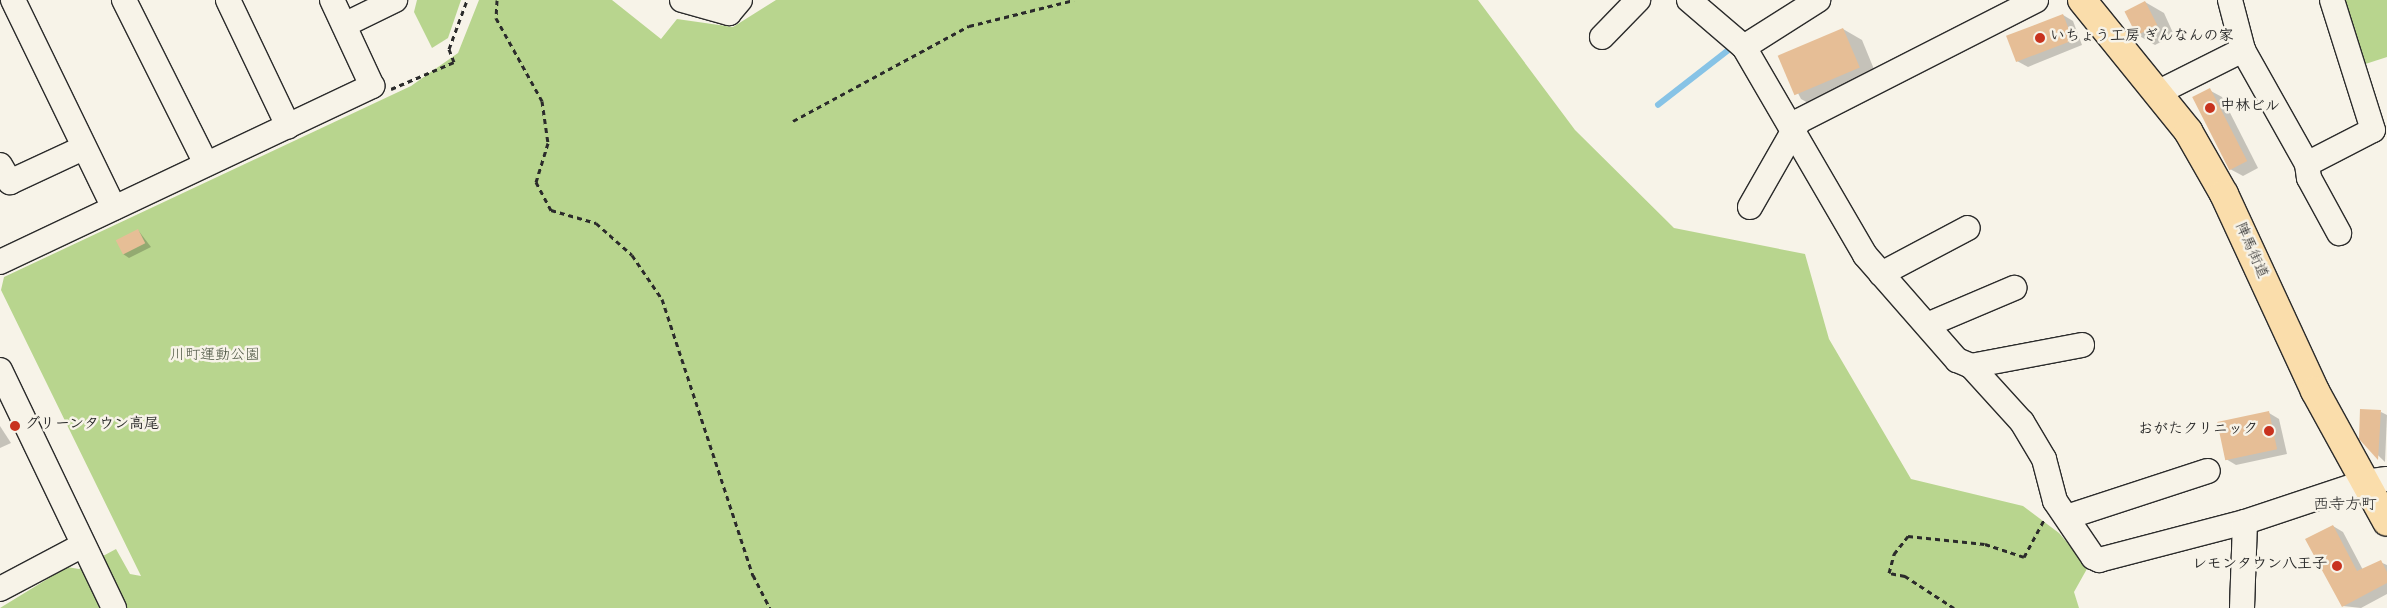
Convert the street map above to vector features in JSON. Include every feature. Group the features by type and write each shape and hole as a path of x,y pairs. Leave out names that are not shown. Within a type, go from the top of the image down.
{"main road":[{"name":"陣馬街道","path":"2082,0 2161,91 2224,194 2315,391 2376,481 2387,522"}],"street":[{"path":"13,0 83,148 114,208"},
{"path":"124,0 206,164"},
{"path":"228,0 288,126"},
{"path":"0,262 372,86 332,0"},
{"path":"344,25 394,0"},
{"path":"682,0 729,14 740,0"},
{"path":"1602,37 1638,0"},
{"path":"1689,0 1744,47 1792,127 1843,221 1881,274 1957,360 1970,366 2022,422 2044,459 2055,501 2099,560 2245,522 2376,481"},
{"path":"1744,47 1818,0"},
{"path":"1750,207 1792,127 2036,0"},
{"path":"2230,0 2243,50 2307,164 2309,178 2339,234"},
{"path":"2307,164 2380,136 2333,0"},
{"path":"2161,91 2243,50"},
{"path":"0,165 10,182 83,148"},
{"path":"1881,274 1968,228"},
{"path":"1927,325 2014,288"},
{"path":"1970,366 2082,345"},
{"path":"0,370 114,608"},
{"path":"2067,517 2169,474 2208,471"},
{"path":"2242,608 2245,522"},
{"path":"0,589 83,544"}],"path":[{"path":"383,93 454,62 449,49 467,0"},
{"path":"497,0 496,18 542,101 548,143 536,182 551,210 596,223 632,255 662,299 753,575 770,608"},
{"path":"793,121 969,26 1074,0"},
{"path":"1954,608 1905,576 1889,573 1894,554 1908,536 1985,544 2024,557 2041,525"}],"green space":[{"path":"417,0 461,0 448,38 432,48 414,12"},
{"name":"川町運動公園","path":"479,0 612,0 661,39 677,19 733,27 776,0 1478,0 1575,130 1674,228 1805,254 1829,339 1911,479 2023,506 2059,533 2088,567 2074,592 2079,608 0,608 67,567 79,569 116,549 130,574 141,576 1,290 4,277 411,86 458,53"},
{"path":"2341,0 2387,0 2387,57 2353,68"}],"building":[{"path":"2145,1 2157,25 2137,35 2125,11"},
{"name":"いちょう工房 ぎんなんの家","path":"2063,14 2073,40 2016,62 2006,36"},
{"path":"1843,28 1860,68 1794,95 1778,56"},
{"path":"2210,88 2247,161 2229,170 2192,97"},
{"path":"138,229 145,243 123,255 116,240"},
{"path":"2360,409 2381,410 2378,460 2359,439"},
{"path":"2269,411 2277,449 2225,460 2217,422"},
{"name":"レモンタウン八王子","path":"2333,525 2357,571 2381,560 2387,572 2387,583 2342,607 2305,539"}],"waterway":[{"path":"1658,105 1735,45"}],"place":[{"name":"いちょう工房 ぎんなんの家","path":"2040,38"},
{"name":"中林ビル","path":"2210,108"},
{"name":"グリーンタウン高尾","path":"15,426"},
{"name":"おがたクリニック","path":"2269,431"},
{"name":"レモンタウン八王子","path":"2337,566"}],"district":[{"name":"西寺方町","path":"2345,507"}]}
